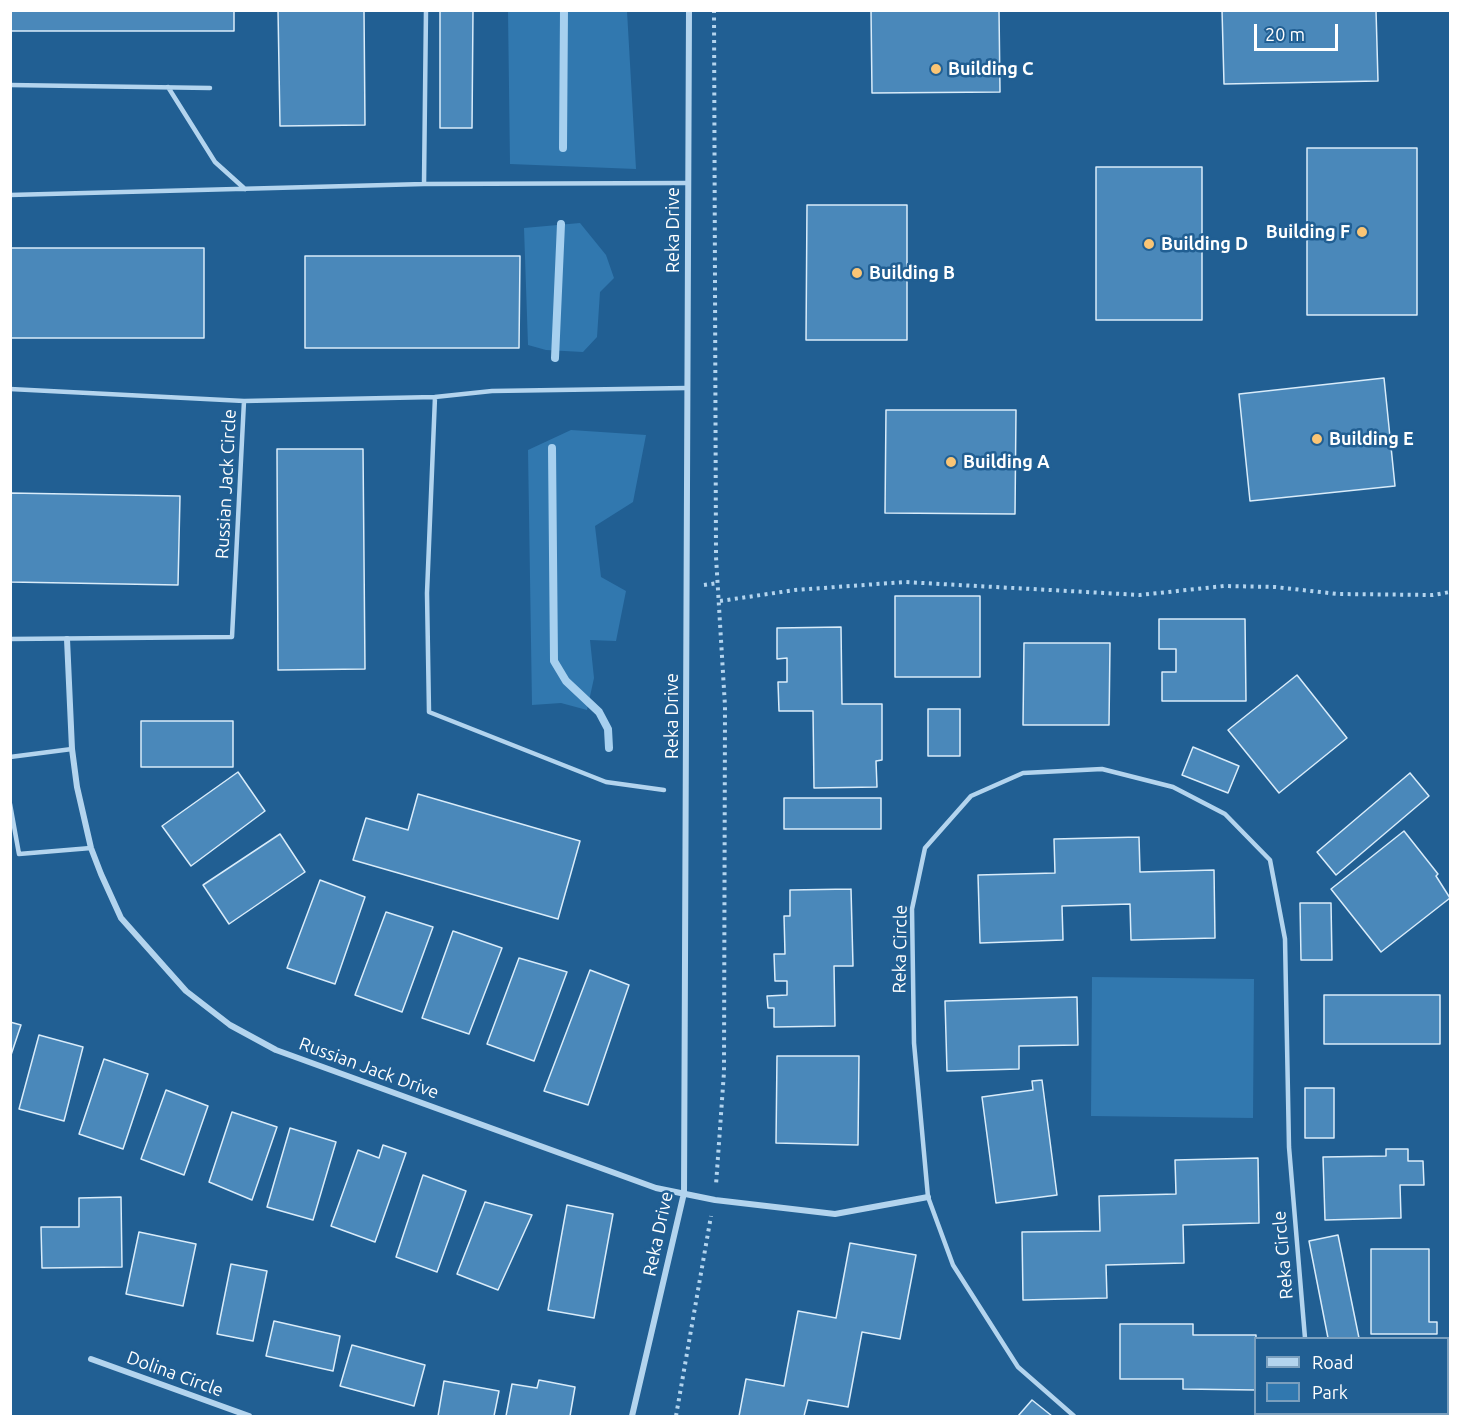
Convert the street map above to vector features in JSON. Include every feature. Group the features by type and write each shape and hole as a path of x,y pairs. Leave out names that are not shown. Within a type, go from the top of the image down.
{"street":[{"name":"Reka Drive","path":"632,1416 684,1193 689,10"},
{"name":"Russian Jack Drive","path":"67,639 72,749 91,848 121,918 186,991 230,1025 276,1050 656,1188 715,1200 835,1214 928,1197"},
{"name":"Dolina Circle","path":"91,1359 249,1416"}],"lane":[{"path":"424,184 426,10"},
{"path":"10,85 210,88"},
{"path":"168,87 215,162 245,189"},
{"path":"10,195 424,184 688,183"},
{"path":"244,401 435,397 492,391 687,388"},
{"name":"Russian Jack Circle","path":"10,389 244,401 232,637 67,639"},
{"path":"435,397 427,593 429,712 606,782 664,790"},
{"path":"10,639 67,639"},
{"path":"10,757 72,749"},
{"name":"Reka Circle","path":"1074,1416 1018,1367 954,1265 928,1197 914,1043 912,909 925,848 971,796 1023,773 1102,769 1173,787 1225,814 1270,860 1285,939 1289,1147 1305,1337"},
{"path":"10,804 19,854 91,848"}],"path":[{"path":"676,1416 715,1200 724,1072 725,706 716,557 714,10"},
{"path":"720,601 795,590 905,582 1140,595 1224,586 1275,587 1338,594 1433,595 1450,592"}],"green space":[{"path":"508,11 627,11 636,169 510,164"},
{"path":"580,223 606,255 614,278 600,292 597,337 583,352 546,350 528,345 524,228"},
{"path":"571,430 646,435 633,502 595,526 601,577 626,591 616,641 590,640 594,678 587,710 561,703 532,705 528,450"},
{"path":"1092,977 1254,979 1253,1118 1091,1116"}],"building":[{"path":"10,10 234,10 234,31 10,31"},
{"path":"278,10 364,10 365,125 280,126"},
{"path":"440,10 473,10 472,128 440,128"},
{"name":"Building C","path":"871,10 999,10 1000,92 872,93"},
{"path":"1222,10 1376,10 1378,81 1224,84"},
{"name":"Building F","path":"1307,148 1417,148 1417,315 1307,315"},
{"name":"Building D","path":"1096,167 1202,167 1202,320 1096,320"},
{"name":"Building B","path":"807,205 907,205 907,340 806,340"},
{"path":"10,248 204,248 204,338 10,338"},
{"path":"305,256 520,256 519,348 305,348"},
{"name":"Building E","path":"1384,378 1395,486 1250,501 1239,394"},
{"name":"Building A","path":"886,410 1016,410 1015,514 885,513"},
{"path":"277,449 363,449 365,669 278,670"},
{"path":"10,493 180,496 178,585 10,582"},
{"path":"895,596 980,596 980,677 895,677"},
{"path":"1159,619 1245,619 1246,701 1162,701 1162,672 1176,672 1176,649 1159,649"},
{"path":"841,627 842,704 882,704 882,760 876,761 877,787 814,788 813,711 779,711 778,682 787,682 787,658 777,659 777,628"},
{"path":"1024,643 1110,643 1109,725 1023,725"},
{"path":"1297,675 1347,738 1279,793 1228,730"},
{"path":"928,709 960,709 960,756 928,756"},
{"path":"141,721 233,721 233,767 141,767"},
{"path":"1193,747 1239,766 1228,793 1182,775"},
{"path":"238,772 265,811 191,866 162,826"},
{"path":"1410,773 1429,796 1336,875 1317,852"},
{"path":"418,794 580,841 558,919 353,860 366,818 408,830"},
{"path":"784,798 881,798 881,829 784,829"},
{"path":"1404,831 1438,874 1436,876 1450,898 1381,952 1331,889"},
{"path":"280,834 305,872 229,924 203,885"},
{"path":"1139,837 1140,872 1214,870 1215,938 1131,940 1130,904 1062,906 1063,940 980,943 978,875 1055,873 1054,839"},
{"path":"320,880 365,897 335,984 287,968"},
{"path":"851,889 853,966 834,966 835,1026 774,1027 774,1008 768,1008 767,996 787,995 787,981 775,981 774,954 785,954 784,916 790,916 790,890"},
{"path":"1300,903 1331,903 1332,960 1301,960"},
{"path":"386,912 433,927 402,1012 355,995"},
{"path":"453,931 502,948 469,1034 422,1018"},
{"path":"519,958 567,972 534,1061 487,1044"},
{"path":"590,970 629,985 588,1105 544,1091"},
{"path":"1324,995 1440,995 1440,1044 1324,1044"},
{"path":"1077,997 1078,1045 1019,1046 1019,1069 947,1071 945,1001"},
{"path":"10,1022 21,1025 10,1058"},
{"path":"39,1035 83,1047 64,1121 19,1109"},
{"path":"777,1056 859,1056 858,1145 776,1143"},
{"path":"104,1059 148,1074 123,1149 79,1134"},
{"path":"1042,1080 1057,1195 996,1203 982,1097 1033,1090 1032,1081"},
{"path":"1305,1088 1334,1088 1334,1138 1305,1138"},
{"path":"166,1090 208,1106 184,1175 141,1159"},
{"path":"232,1112 277,1127 252,1200 209,1182"},
{"path":"290,1128 336,1142 313,1220 267,1207"},
{"path":"383,1145 406,1153 375,1242 331,1226 358,1150 379,1158"},
{"path":"1386,1149 1408,1149 1408,1161 1423,1161 1424,1185 1400,1185 1401,1218 1325,1220 1323,1157 1386,1156"},
{"path":"1258,1158 1259,1223 1183,1225 1184,1263 1106,1265 1107,1298 1023,1300 1022,1232 1100,1231 1099,1196 1176,1194 1175,1160"},
{"path":"423,1175 466,1191 437,1272 396,1257"},
{"path":"121,1197 122,1267 42,1268 41,1227 79,1227 79,1198"},
{"path":"485,1202 532,1215 498,1290 457,1274"},
{"path":"567,1205 613,1214 594,1318 548,1310"},
{"path":"139,1232 196,1244 183,1306 126,1294"},
{"path":"1338,1235 1359,1337 1328,1337 1309,1241"},
{"path":"850,1243 916,1255 900,1339 862,1332 848,1407 808,1400 804,1416 739,1416 746,1379 784,1386 798,1311 836,1318"},
{"path":"1371,1249 1429,1249 1429,1322 1437,1322 1437,1334 1371,1334"},
{"path":"231,1264 267,1271 253,1341 217,1334"},
{"path":"274,1321 340,1336 333,1371 266,1356"},
{"path":"1120,1324 1193,1324 1193,1335 1256,1335 1254,1337 1254,1390 1183,1389 1183,1379 1120,1379"},
{"path":"352,1345 425,1365 414,1406 340,1386"},
{"path":"539,1380 575,1387 570,1416 506,1416 512,1384 537,1388"},
{"path":"444,1381 499,1391 494,1416 438,1416"},
{"path":"1032,1400 1052,1416 1018,1416"},
{"path":"1306,1415 1338,1415 1337,1416"},
{"path":"1449,1415 1449,1416 1377,1416"}],"waterway":[{"path":"563,148 564,10"},
{"path":"555,358 561,224"},
{"path":"552,448 554,661 566,681 599,712 608,729 609,748"}],"place":[{"name":"Building C","path":"936,69"},
{"name":"Building F","path":"1362,232"},
{"name":"Building D","path":"1149,244"},
{"name":"Building B","path":"857,273"},
{"name":"Building E","path":"1317,439"},
{"name":"Building A","path":"951,462"}]}
